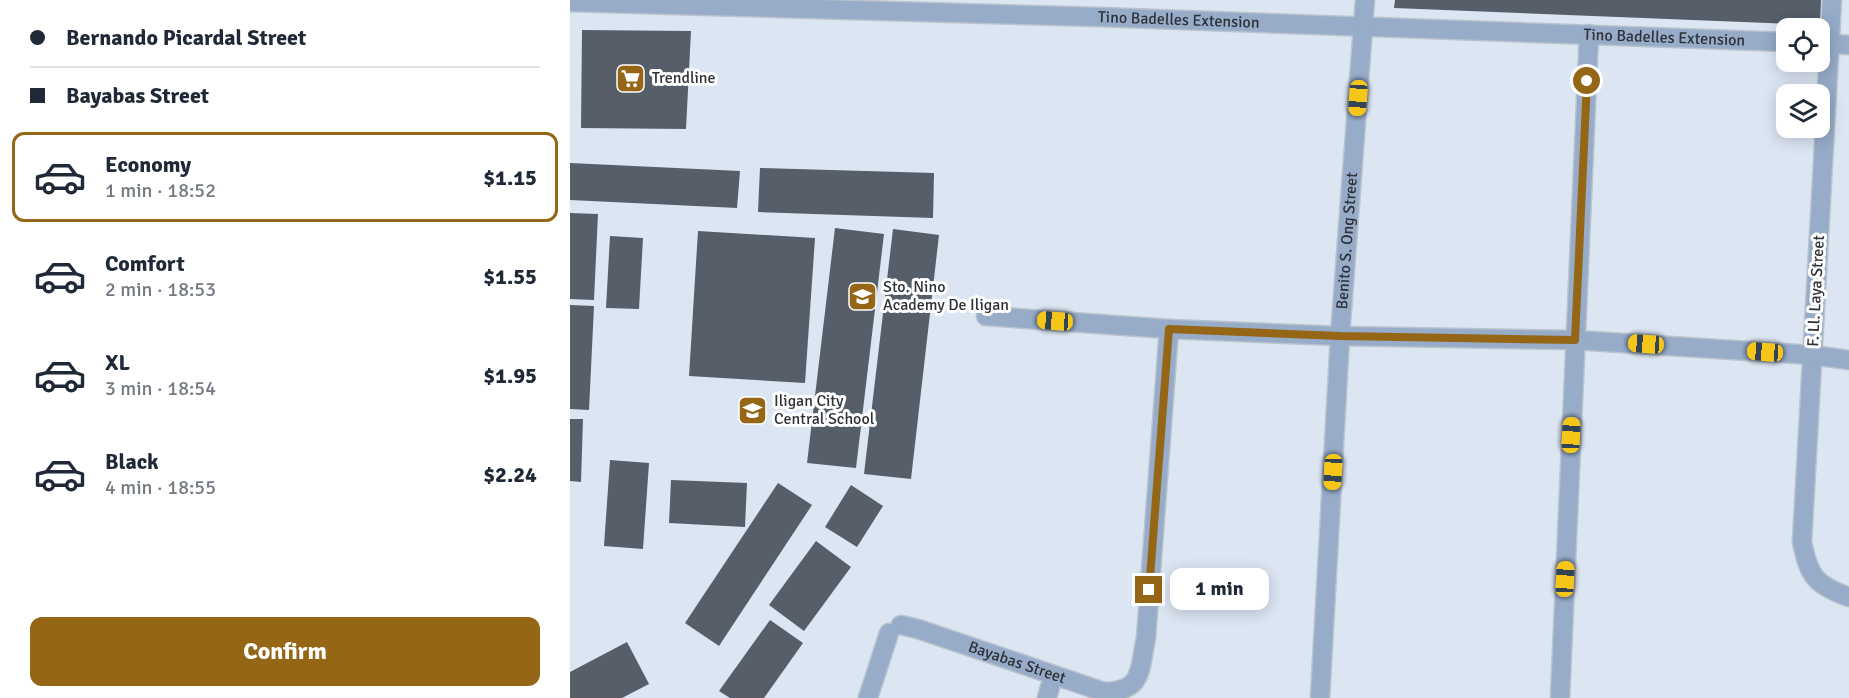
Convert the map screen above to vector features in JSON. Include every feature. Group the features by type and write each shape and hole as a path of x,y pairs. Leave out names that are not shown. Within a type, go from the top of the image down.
{"street":[{"name":"Benito S. Ong Street","path":"1320,698 1340,336 1365,0"},
{"name":"F. Ll. Laya Street","path":"1829,18 1832,0"},
{"name":"Tino Badelles Extension","path":"570,2 1100,9 1363,26 1776,42"},
{"path":"1560,698 1589,34"},
{"path":"1830,44 1849,45"},
{"name":"F. Ll. Laya Street","path":"1823,72 1802,542 1806,562 1815,580 1849,597"},
{"path":"986,316 1169,329 1340,336 1575,340 1812,355 1849,360"},
{"name":"Bayabas Street","path":"868,698 895,629 918,629 1104,692 1119,692 1132,685 1138,677 1146,638 1169,329"}],"building":[{"path":"1395,0 1821,0 1820,18 1776,18 1776,23 1394,8"},
{"path":"582,30 691,31 686,129 581,128"},
{"path":"570,163 740,171 737,208 570,200"},
{"path":"760,168 934,173 933,218 758,212"},
{"path":"570,213 598,214 594,300 570,299"},
{"path":"835,228 884,234 856,468 807,463"},
{"path":"893,229 939,235 911,479 864,474"},
{"path":"698,231 815,238 805,383 689,376"},
{"path":"610,236 643,238 639,309 606,308"},
{"path":"570,305 594,306 589,410 570,409"},
{"path":"570,419 583,419 581,482 570,481"},
{"path":"610,460 649,463 643,549 604,546"},
{"path":"671,480 747,483 745,527 669,523"},
{"path":"778,483 812,505 719,646 685,623"},
{"path":"851,485 883,506 857,547 825,527"},
{"path":"816,541 851,567 804,631 769,605"},
{"path":"770,620 803,643 764,698 730,698 719,691"},
{"path":"627,642 649,684 622,698 570,698 570,672"}],"place":[{"name":"Trendline","path":"631,78"},
{"name":"Sto. Nino Academy De Iligan","path":"862,296"},
{"name":"Iligan City Central School","path":"753,410"}],"route":[{"path":"1149,590 1169,329 1340,336 1575,340 1587,81"}]}
